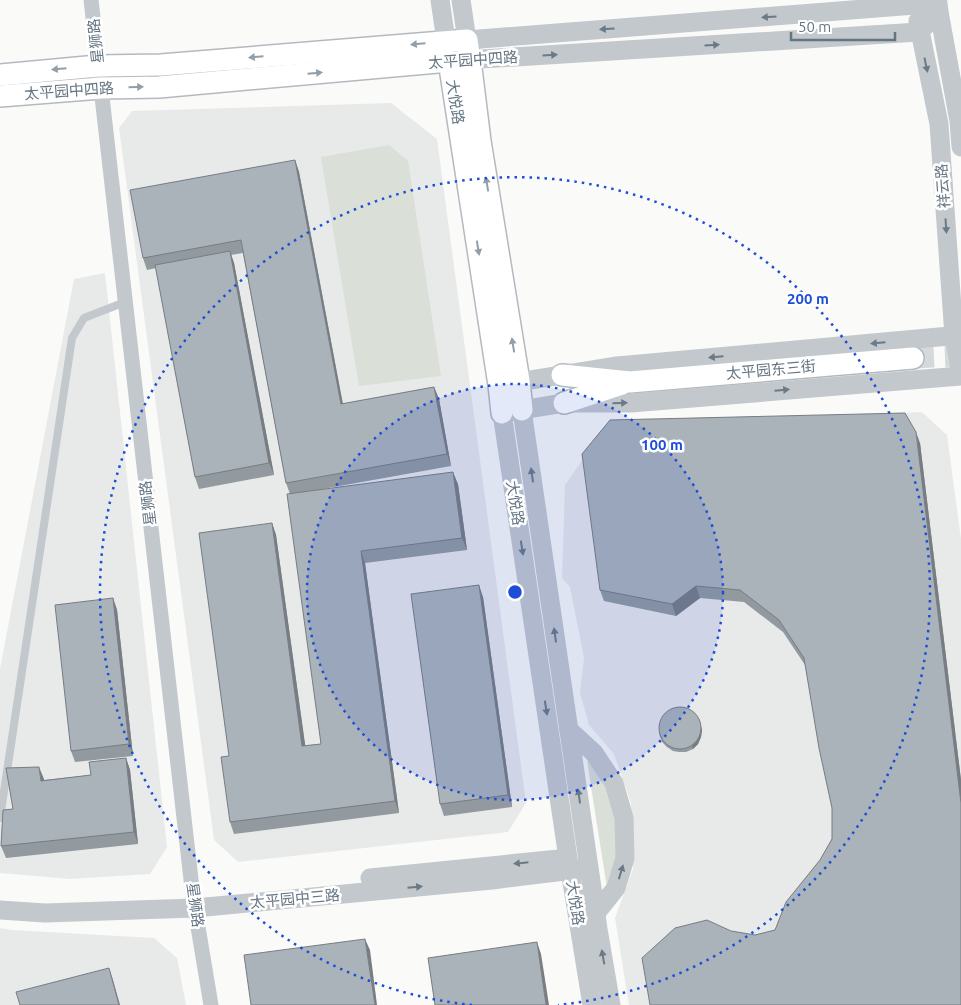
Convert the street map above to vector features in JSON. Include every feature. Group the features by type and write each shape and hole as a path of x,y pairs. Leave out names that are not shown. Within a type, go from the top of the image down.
{"main road":[{"path":"0,75 98,66 161,65 458,51"},
{"name":"太平园中四路","path":"0,96 101,88 159,87 458,51"},
{"name":"大悦路","path":"458,51 512,412"},
{"name":"太平园东三街","path":"630,382 914,349"},
{"path":"562,375 630,382"},
{"path":"564,404 630,382"}],"street":[{"name":"星狮路","path":"91,0 194,902 211,1005"},
{"name":"大悦路","path":"440,0 458,51"},
{"path":"460,0 458,51 915,3 938,6 920,32"},
{"name":"祥云路","path":"915,3 939,124 961,375"},
{"name":"祥云路","path":"938,6 959,121 961,147"},
{"name":"太平园中四路","path":"458,51 920,32"},
{"path":"914,349 957,335"},
{"path":"509,383 617,366 922,347 922,367 917,380"},
{"path":"611,1005 569,730 512,412 564,404 631,403 961,375"},
{"name":"大悦路","path":"512,412 569,864 592,1005"},
{"path":"569,730 594,753 614,783 624,818 625,858 623,866 616,888 596,913"},
{"name":"太平园中三路","path":"0,910 45,913 194,902 588,861"},
{"name":"太平园中三路","path":"0,898 50,903 194,902"}],"lane":[{"path":"0,818 72,338 84,318 125,302"}],"shaded area":[{"path":"391,103 437,139 526,803 508,832 238,862 214,840 119,128 132,111"},
{"path":"389,145 408,161 441,376 359,386 321,157"},
{"path":"105,273 167,847 150,874 70,879 0,873 0,669 74,279"},
{"path":"922,412 947,435 961,539 961,1005 629,1005 615,918 633,869 631,803 614,754 589,725 580,693 584,658 570,587 562,578 565,485 605,427"},
{"path":"587,761 604,782 614,806 618,833 617,859 614,874 607,888"},
{"path":"0,928 154,938 177,958 186,1005 0,1005"}],"building":[{"path":"295,160 341,404 434,387 447,454 286,483 241,240 143,258 130,190"},
{"path":"230,251 269,463 195,477 155,265"},
{"path":"905,413 916,432 961,803 961,1005 650,1005 642,958 675,928 707,920 731,931 755,935 775,930 786,902 820,860 832,839 832,808 819,748 804,658 779,620 740,590 696,586 672,604 600,590 582,454 610,420"},
{"path":"453,472 462,538 361,551 395,801 230,822 221,757 229,756 199,533 272,523 302,746 321,744 287,494"},
{"path":"479,585 508,795 440,804 411,594"},
{"path":"113,598 129,744 71,751 55,605"},
{"path":"684,707 692,710 698,716 701,728 698,740 692,746 676,749 668,746 662,740 659,724 662,716 668,710"},
{"path":"126,758 134,832 1,846 3,810 13,809 6,768 39,767 41,781 91,775 89,762"},
{"path":"365,939 375,1005 251,1005 244,955"},
{"path":"537,942 546,1005 435,1005 428,958"},
{"path":"109,968 119,1005 20,1005 16,992"}],"tunnel":[{"path":"913,358 961,356"}]}
